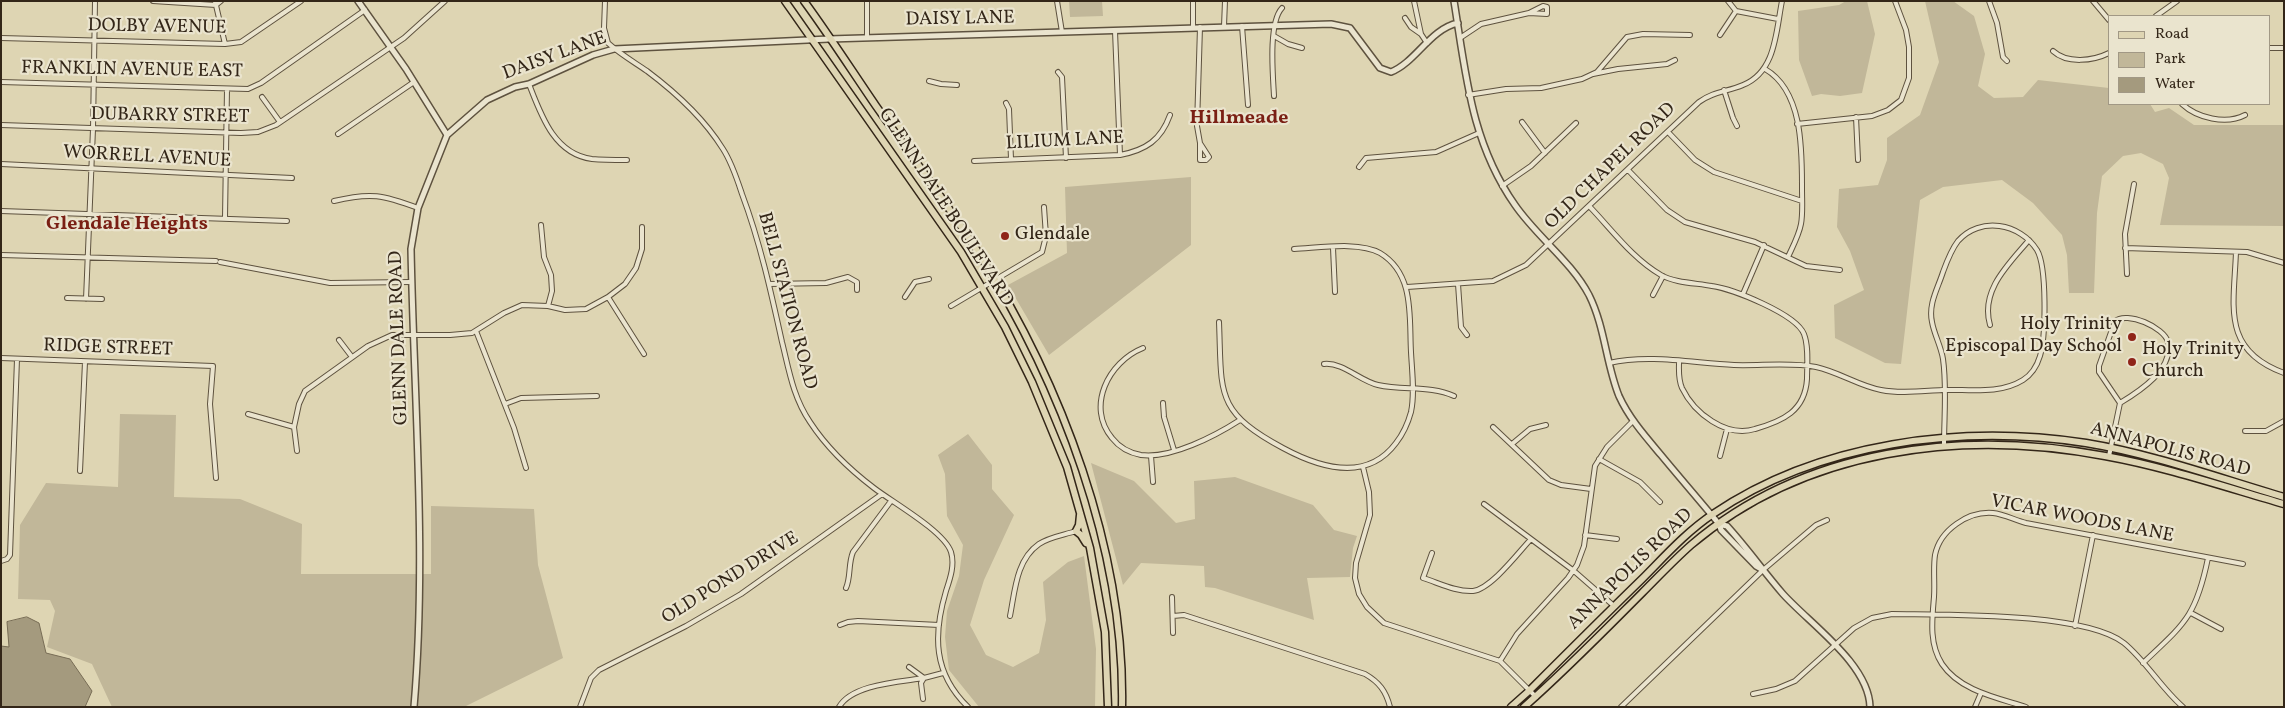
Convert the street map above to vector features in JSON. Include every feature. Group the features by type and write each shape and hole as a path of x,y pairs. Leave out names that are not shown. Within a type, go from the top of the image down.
{"main road":[{"name":"GLENN DALE BOULEVARD","path":"785,1 942,224 983,288 1032,382 1061,450 1090,548 1105,632 1108,707"},
{"name":"GLENN DALE BOULEVARD","path":"804,1 938,194 994,280 1048,383 1076,452 1096,514 1107,558 1119,631 1122,707"},
{"name":"ANNAPOLIS ROAD","path":"1511,707 1682,538 1712,515 1760,487 1814,463 1880,446 1944,438 2052,439 2110,448 2284,496"},
{"name":"ANNAPOLIS ROAD","path":"1524,707 1691,545 1719,524 1763,496 1812,474 1883,455 1944,446 2012,444 2109,456 2284,504"},
{"path":"1080,509 1079,526 1076,530 1090,548"}],"street":[{"path":"86,299 93,129 95,1"},
{"path":"153,1 215,3 221,1"},
{"name":"DOLBY AVENUE","path":"1,38 94,42 225,44 241,42 301,1"},
{"path":"358,1 414,82 447,135"},
{"name":"DUBARRY STREET","path":"1,125 258,132 280,122 418,27 445,1"},
{"path":"605,1 605,35 608,44 614,49"},
{"path":"867,1 867,38"},
{"path":"1057,1 1062,32"},
{"path":"1193,1 1193,28"},
{"path":"1224,26 1225,1"},
{"path":"1414,1 1421,34 1427,43"},
{"path":"1454,1 1468,95 1488,157 1502,186 1522,216 1573,272 1588,294 1599,319 1609,363 1620,398 1633,421 1719,524 1727,526 1758,561 1763,570 1785,596 1835,645 1864,682 1870,707"},
{"path":"1728,1 1736,10 1778,19"},
{"path":"1782,1 1770,56 1765,69 1776,76 1783,85 1793,106 1802,156 1801,225 1788,257"},
{"path":"1797,124 1872,116 1888,110 1899,102 1906,89 1910,65 1909,41 1895,1"},
{"path":"1990,1 1997,23 2003,57 2007,61"},
{"path":"2093,1 2108,19"},
{"path":"2157,15 2178,1"},
{"path":"215,3 225,44"},
{"path":"1274,96 1275,25 1282,8"},
{"name":"FRANKLIN AVENUE EAST","path":"1,82 93,86 251,88 365,10"},
{"path":"1720,35 1736,10"},
{"path":"1460,38 1481,24 1529,13"},
{"path":"1405,18 1411,28 1421,34"},
{"name":"DAISY LANE","path":"447,135 483,102 515,87 529,84 593,55 614,49 829,39 1331,24 1350,28 1380,68 1387,72 1398,69 1443,30 1458,23"},
{"path":"1242,26 1248,105"},
{"path":"1200,27 1198,126 1200,143"},
{"path":"1115,31 1120,155"},
{"path":"1593,74 1627,36 1643,34 1690,35"},
{"path":"1274,36 1288,44 1302,48"},
{"path":"2270,48 2284,48"},
{"name":"BELL STATION ROAD","path":"614,49 648,72 700,119 724,150 748,208 764,259 792,386 801,407 830,449 882,494 942,539 952,554 951,574 940,612 937,644 943,672 958,697 968,707"},
{"path":"2053,51 2062,57 2082,60 2097,58 2108,53"},
{"path":"1468,95 1506,89 1541,88 1571,83 1593,74 1618,69 1667,64 1675,60"},
{"name":"OLD CHAPEL ROAD","path":"1407,287 1493,281 1526,265 1590,207 1699,102 1713,93 1747,83 1765,69"},
{"path":"1058,72 1062,77 1066,158"},
{"path":"928,81 957,85"},
{"path":"338,134 414,82"},
{"path":"529,84 553,137 567,149 590,159 627,160"},
{"path":"225,218 227,89"},
{"path":"1724,90 1733,118 1738,126"},
{"path":"262,98 280,122"},
{"path":"1006,102 1009,109 1012,159"},
{"path":"2183,105 2194,113 2204,117 2227,118 2245,115"},
{"name":"LILIUM LANE","path":"974,161 1120,155 1144,148 1157,140 1166,126 1170,115"},
{"path":"1856,117 1858,160"},
{"path":"1522,122 1545,153"},
{"path":"1502,186 1531,166 1576,123"},
{"path":"1668,132 1696,160 1714,172 1802,201"},
{"path":"1359,167 1366,158 1436,152 1479,133"},
{"name":"GLENN DALE ROAD","path":"414,707 420,544 411,244 418,208 447,135"},
{"name":"WORRELL AVENUE","path":"1,164 91,170 292,178"},
{"path":"1628,170 1663,206 1678,218 1693,225 1764,245 1806,266 1840,270"},
{"path":"2127,274 2126,224 2134,184"},
{"path":"334,200 375,195 387,196 418,208"},
{"path":"951,306 1042,252 1046,236 1044,207"},
{"path":"1590,207 1639,259 1663,276 1743,294 1783,315 1800,327 1806,339 1807,366 1804,398 1792,412 1753,430 1727,429 1708,419 1684,391 1679,377 1679,362"},
{"path":"1,211 287,221"},
{"path":"541,225 544,257 551,275 552,291 548,306"},
{"path":"297,451 294,426 299,404 305,391 368,346 392,335 450,336 472,333 504,313 522,305 548,306 565,310 586,309 608,297 625,284 636,268 642,249 642,227"},
{"path":"1609,363 1634,358 1679,362 1807,366 1820,368 1880,390 1906,392 1944,390 2006,387 2025,379 2038,362 2044,338 2043,272 2039,254 2029,240 2011,228 1984,227 1966,235 1952,251 1934,296 1932,324 1943,358 1944,390 1944,446"},
{"path":"1990,325 1988,310 1993,286 2029,240"},
{"path":"1743,294 1764,245"},
{"path":"1219,322 1223,392 1229,405 1240,420 1276,445 1311,461 1339,468 1363,466 1386,454 1399,439 1410,416 1413,388 1407,287 1396,266 1379,253 1363,247 1294,249"},
{"path":"1333,248 1335,292"},
{"path":"2125,248 2251,253 2284,263"},
{"path":"2236,252 2234,307 2239,335 2249,353 2257,360 2284,372"},
{"path":"1,255 218,262 330,282 411,282"},
{"path":"1653,295 1663,276"},
{"path":"769,284 826,283 848,277 857,282 857,290"},
{"path":"905,297 914,282 929,279"},
{"path":"1458,284 1460,324 1467,335"},
{"path":"608,297 644,354"},
{"path":"66,298 102,299"},
{"path":"2109,456 2120,403 2158,373 2167,360 2168,353 2167,339 2163,334 2145,322 2120,317 2115,321 2099,366 2099,372 2120,403"},
{"path":"476,331 517,436 526,468"},
{"path":"339,340 352,357"},
{"path":"1143,348 1131,354 1107,380 1102,393 1100,411 1106,430 1116,443 1130,452 1151,456 1210,439 1240,420"},
{"name":"RIDGE STREET","path":"1,358 214,366 210,404 216,478"},
{"path":"1,561 9,558 10,555 17,359"},
{"path":"80,471 85,362"},
{"path":"1324,364 1334,365 1378,385 1438,390 1454,396"},
{"path":"505,404 521,398 597,396"},
{"path":"1163,403 1164,416 1174,450"},
{"path":"248,414 294,426"},
{"path":"1500,661 1517,634 1574,571 1581,557 1594,470 1610,443 1633,421"},
{"path":"2244,431 2266,430 2284,421"},
{"path":"1512,444 1530,429 1546,425"},
{"path":"1493,427 1549,480 1591,489"},
{"path":"1720,456 1727,429"},
{"path":"1151,456 1153,482"},
{"path":"1599,459 1640,482 1660,502"},
{"path":"1363,466 1369,492 1370,514 1356,566 1355,578 1364,604 1384,623 1500,661 1536,697"},
{"name":"OLD POND DRIVE","path":"580,707 591,678 599,670 686,626 741,594 882,494"},
{"path":"846,588 850,559 853,552 891,501"},
{"path":"1484,504 1574,571 1614,606"},
{"name":"VICAR WOODS LANE","path":"2026,707 1981,693 1955,678 1942,664 1934,648 1933,615 1936,553 1943,536 1955,524 1970,516 1992,513 2026,523 2242,564"},
{"path":"1621,707 1763,570 1816,526 1827,520"},
{"path":"1010,616 1020,568 1030,552 1039,544 1049,539 1076,530"},
{"path":"1585,534 1617,539"},
{"path":"2075,626 2093,535"},
{"path":"1432,553 1423,578 1460,590 1481,589 1531,539"},
{"path":"2142,663 2176,633 2191,613 2203,582 2208,558"},
{"path":"1172,597 1173,633"},
{"path":"2191,613 2221,629"},
{"path":"1753,694 1776,689 1795,681 1854,628 1872,618 1892,614 1933,615 2035,619 2107,634 2123,643 2183,707"},
{"path":"1173,616 1184,615 1365,674 1376,680 1382,687 1390,707"},
{"path":"840,625 858,621 939,625"},
{"path":"909,666 924,678"},
{"path":"839,707 845,698 858,691 924,678 943,672"},
{"path":"923,699 922,683 924,678"},
{"path":"1975,707 1981,693"}],"green space":[{"path":"1069,1 1102,1 1103,16 1070,17"},
{"path":"1846,1 1867,1 1875,34 1862,93 1840,96 1821,94 1812,96 1799,60 1798,11 1839,5"},
{"path":"1925,1 1953,1 1974,16 1985,54 1978,86 1994,98 2023,97 2038,80 2108,88 2108,105 2151,105 2155,112 2169,108 2194,125 2283,125 2284,118 2284,226 2160,225 2169,178 2163,164 2141,153 2123,156 2102,176 2097,213 2094,293 2069,293 2067,255 2062,235 2033,203 2002,180 1943,187 1920,200 1901,364 1885,363 1835,338 1834,305 1864,290 1850,251 1837,227 1839,189 1878,185 1887,160 1887,138 1920,115 1939,62"},
{"path":"1191,177 1191,245 1049,355 1008,285 1067,253 1065,187"},
{"path":"120,414 176,415 174,497 240,499 302,524 301,574 431,574 431,506 534,509 538,565 563,658 464,707 112,707 92,664 47,647 55,611 50,600 18,599 20,525 46,483 118,487"},
{"path":"968,434 992,465 992,489 1014,515 984,580 970,625 986,655 1013,667 1039,653 1046,620 1043,582 1068,562 1084,556 1096,649 1095,707 979,707 949,670 945,637 947,611 959,576 963,545 947,516 945,474 938,455"},
{"path":"1091,463 1134,481 1176,523 1195,519 1194,481 1235,477 1313,505 1334,530 1357,536 1353,548 1350,577 1307,578 1314,620 1215,588 1205,587 1204,566 1141,563 1123,585"}],"water":[{"path":"27,617 39,623 46,653 70,659 92,691 85,707 1,707 1,646 9,647 7,622"}],"place":[{"name":"Glendale","path":"1005,236"},
{"name":"Holy Trinity Episcopal Day School","path":"2132,337"},
{"name":"Holy Trinity Church","path":"2132,362"}],"district":[{"name":"Hillmeade","path":"1239,119"},
{"name":"Glendale Heights","path":"127,225"}]}
